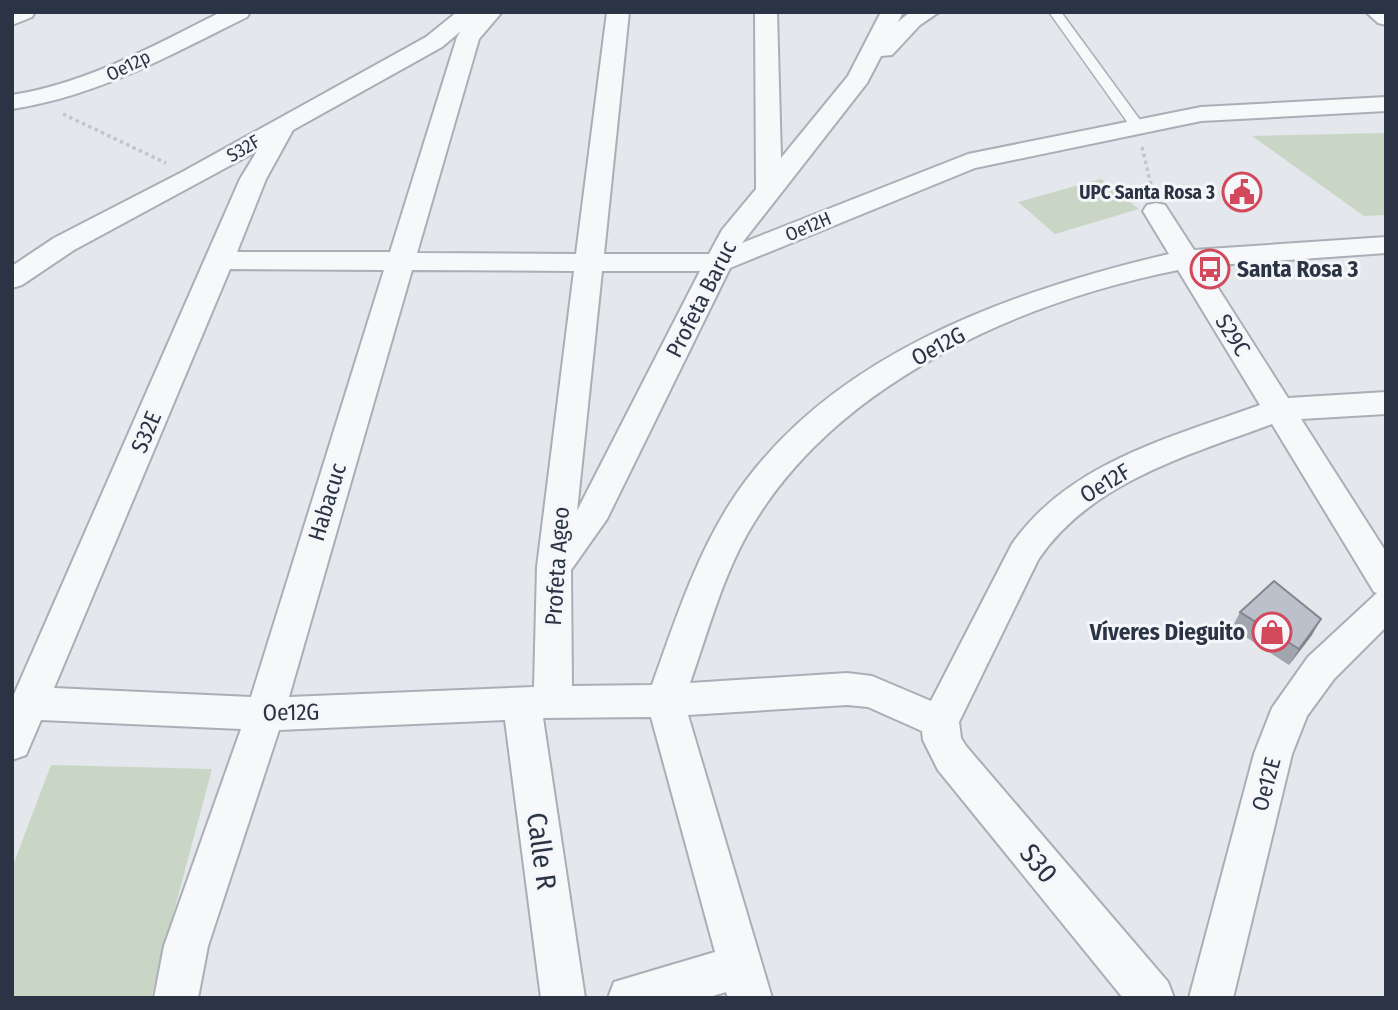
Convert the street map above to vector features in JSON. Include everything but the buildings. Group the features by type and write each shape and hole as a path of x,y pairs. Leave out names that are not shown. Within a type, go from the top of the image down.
{"street":[{"path":"12,18 24,12"},
{"name":"Oe12p","path":"23,101 88,85 239,12"},
{"name":"S32F","path":"12,279 64,244 193,176 434,41 471,12"},
{"name":"Habacuc","path":"176,998 186,946 264,714 468,37 491,12"},
{"name":"Profeta Ageo","path":"537,703 618,12"},
{"path":"766,12 769,189"},
{"path":"859,78 892,12"},
{"path":"859,78 912,20 928,12"},
{"path":"1377,12 1386,18"},
{"name":"Profeta Baruc","path":"554,567 590,519 739,225 859,78"},
{"name":"Oe12H","path":"220,260 718,263 968,162 1201,114 1386,104"},
{"name":"S32E","path":"12,743 253,179 285,123"},
{"name":"S29C","path":"1156,211 1386,582"},
{"name":"Oe12G","path":"665,701 708,587 754,494 784,455 827,415 870,384 918,356 1005,312 1100,281 1185,260 1386,245"},
{"name":"Oe12F","path":"940,722 1024,553 1038,531 1055,515 1122,471 1280,410 1386,403"},
{"name":"Oe12E","path":"1211,998 1273,754 1291,708 1321,668 1386,604"},
{"path":"537,703 665,701 860,689 873,692 940,722"},
{"path":"630,998 746,982 665,701"},
{"name":"Oe12G","path":"29,703 264,714 537,703"},
{"name":"Calle R","path":"537,703 563,998"},
{"name":"S30","path":"940,722 942,740 951,758 1152,998"}],"lane":[{"path":"1055,12 1138,127"}],"path":[{"path":"23,101 193,176"},
{"path":"1138,127 1156,211"}],"green space":[{"path":"1386,133 1386,215 1364,216 1252,136"},
{"path":"1101,179 1139,209 1055,234 1018,202"},
{"path":"51,765 212,769 151,998 12,998 12,868"}],"place":[{"name":"UPC Santa Rosa 3","path":"1242,192"},
{"name":"Santa Rosa 3","path":"1210,269"},
{"name":"Víveres Dieguito","path":"1272,632"}]}
